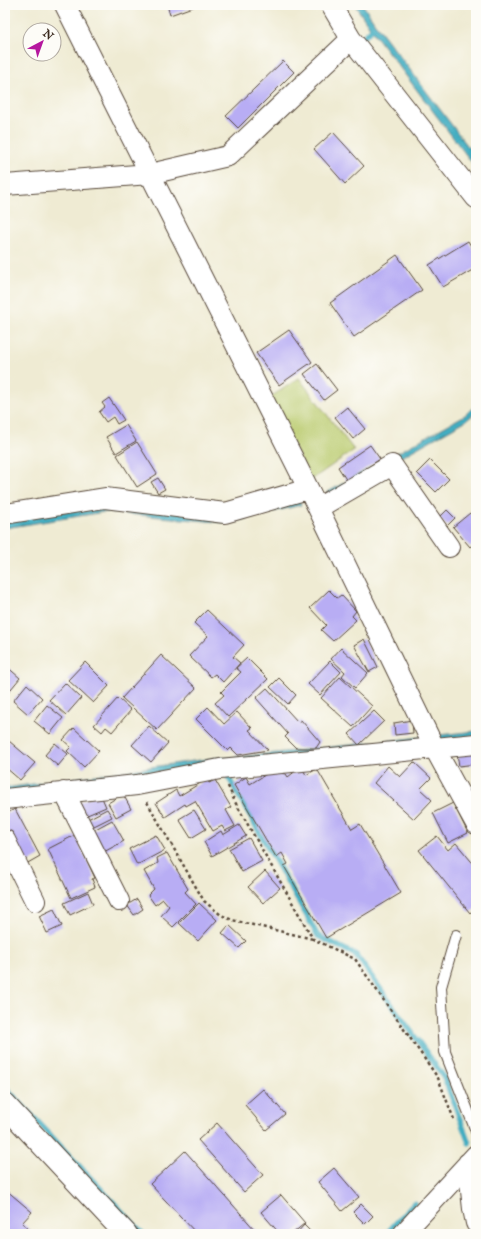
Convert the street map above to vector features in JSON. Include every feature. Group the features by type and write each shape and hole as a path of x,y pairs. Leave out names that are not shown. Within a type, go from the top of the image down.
{"street":[{"path":"65,5 318,508 435,749 476,824"},
{"path":"331,5 351,39 476,198"},
{"path":"5,185 150,174 228,156 351,39"},
{"path":"318,508 392,465 448,547"},
{"path":"5,514 105,498 225,513 308,489"},
{"path":"5,799 137,785 220,769 476,744"},
{"path":"64,792 119,901"},
{"path":"5,840 35,901"},
{"path":"5,1105 126,1234"},
{"path":"472,1159 473,1209 476,1223"},
{"path":"403,1234 472,1159"}],"lane":[{"path":"456,935 442,987 445,1052 476,1131"}],"path":[{"path":"220,769 235,802 313,939"},
{"path":"137,785 204,901 221,915 232,920 313,939 355,959 438,1078 457,1126"}],"green space":[{"path":"299,378 354,450 311,480 269,398"}],"water":[{"path":"355,5 363,5 377,26 476,157 476,168 372,31"},
{"path":"476,405 476,412 467,420 328,498 326,493 465,415"},
{"path":"299,498 301,505 228,523 104,512 5,528 5,520 105,505 227,517"},
{"path":"476,731 476,736 215,764 5,793 5,788 214,758 239,757"}],"building":[{"path":"167,5 198,5 170,15"},
{"path":"283,61 294,72 238,128 226,116"},
{"path":"333,132 364,166 345,184 314,149"},
{"path":"468,241 476,254 476,268 443,287 429,265"},
{"path":"397,255 422,290 354,337 330,303"},
{"path":"289,330 312,362 279,385 256,353"},
{"path":"317,364 337,390 324,400 304,374"},
{"path":"109,398 124,420 117,424 113,417 106,422 99,412 105,407 102,403"},
{"path":"347,407 365,429 353,439 335,417"},
{"path":"126,425 136,441 116,453 106,437"},
{"path":"137,442 157,474 137,487 117,455"},
{"path":"370,445 380,459 347,481 338,467"},
{"path":"430,460 449,479 436,492 417,473"},
{"path":"158,478 165,489 158,493 151,482"},
{"path":"447,510 455,518 447,526 439,518"},
{"path":"470,513 476,520 476,542 470,547 453,527"},
{"path":"329,590 337,598 341,595 356,611 352,616 356,620 333,641 321,630 326,625 310,608"},
{"path":"207,610 244,645 233,657 240,663 223,682 215,674 211,677 189,656 208,636 194,623"},
{"path":"364,639 378,667 369,672 354,645"},
{"path":"341,648 368,673 355,688 342,676 345,672 331,659"},
{"path":"161,655 196,688 157,730 122,698"},
{"path":"247,658 268,679 228,717 215,703 224,695 221,692 241,672 236,668"},
{"path":"330,661 341,672 320,695 308,684"},
{"path":"85,662 109,686 93,703 68,680"},
{"path":"5,665 20,678 6,695 5,694"},
{"path":"340,677 372,706 353,727 321,698"},
{"path":"279,678 296,695 288,704 270,687"},
{"path":"65,683 81,698 66,715 49,700"},
{"path":"27,684 42,698 28,714 13,701"},
{"path":"267,688 298,722 301,720 320,742 316,748 296,748 285,737 288,734 256,698"},
{"path":"118,698 131,710 112,732 106,727 102,732 94,725"},
{"path":"47,705 63,718 50,734 34,721"},
{"path":"208,707 224,724 237,712 252,728 249,730 268,750 238,755 231,748 228,751 196,719"},
{"path":"374,711 384,721 359,745 349,734"},
{"path":"412,720 413,733 395,735 394,723"},
{"path":"149,726 168,743 151,762 132,745"},
{"path":"74,728 99,751 84,767 67,751 71,747 63,740"},
{"path":"9,741 35,763 20,780 5,767 5,746"},
{"path":"55,743 68,754 58,766 45,755"},
{"path":"476,745 476,764 459,766 456,748"},
{"path":"414,762 431,778 420,789 432,800 414,819 374,783 388,766 400,777"},
{"path":"317,769 352,829 360,824 401,893 326,938 284,866 288,864 282,853 276,857 234,785 246,777 250,784 270,772 286,774 288,777 297,770 304,771 306,775"},
{"path":"207,779 209,783 215,780 231,807 226,810 235,826 225,831 222,826 213,831 195,801 186,806 185,804 165,817 156,803 176,790 179,796"},
{"path":"100,793 106,807 85,816 78,803"},
{"path":"123,794 131,809 116,817 108,803"},
{"path":"453,803 468,833 448,843 433,813"},
{"path":"15,809 40,856 26,864 5,825 5,814"},
{"path":"107,809 112,817 90,828 86,820"},
{"path":"194,810 206,829 191,838 179,819"},
{"path":"112,820 124,841 102,853 90,832"},
{"path":"239,825 246,836 212,856 204,842 221,831 223,835"},
{"path":"75,835 95,878 92,879 95,887 71,898 48,849"},
{"path":"156,835 165,850 137,865 129,849"},
{"path":"437,836 448,850 456,843 476,867 476,908 470,913 419,850"},
{"path":"249,838 262,861 242,872 229,849"},
{"path":"167,853 188,889 185,892 196,904 173,927 161,916 169,906 163,899 155,905 148,895 154,889 144,871 158,863 157,858"},
{"path":"265,871 280,888 263,903 248,887"},
{"path":"88,892 93,904 70,915 64,903"},
{"path":"137,899 143,909 134,915 127,905"},
{"path":"199,903 217,920 198,941 179,923"},
{"path":"54,909 62,926 47,933 39,916"},
{"path":"229,925 246,941 239,948 222,933"},
{"path":"263,1089 285,1114 266,1130 245,1105"},
{"path":"217,1123 263,1175 244,1192 198,1140"},
{"path":"185,1151 256,1231 253,1234 197,1234 150,1184"},
{"path":"334,1168 359,1197 342,1211 318,1182"},
{"path":"5,1189 32,1212 22,1223 35,1234 5,1234"},
{"path":"281,1195 305,1223 292,1234 280,1234 261,1212"},
{"path":"361,1204 373,1216 365,1224 353,1212"},
{"path":"304,1225 313,1234 296,1234"}],"waterway":[{"path":"359,41 373,28"},
{"path":"226,773 318,936 356,955 444,1077 469,1143"},
{"path":"5,1087 143,1234"},
{"path":"386,1234 414,1203"}]}
